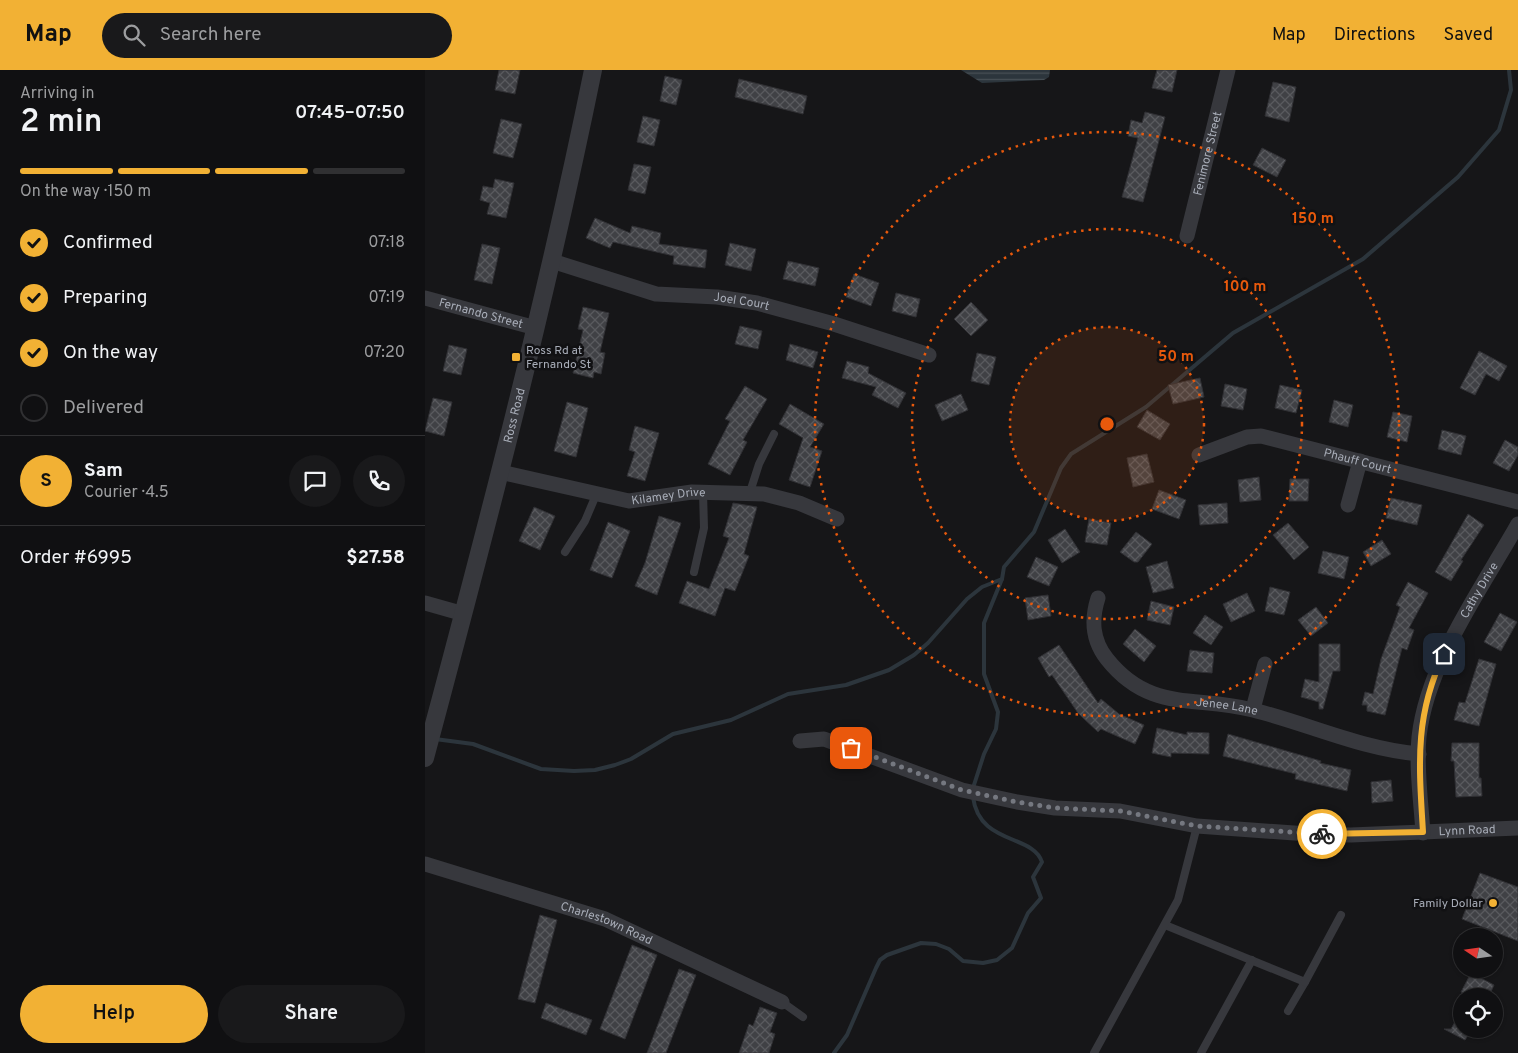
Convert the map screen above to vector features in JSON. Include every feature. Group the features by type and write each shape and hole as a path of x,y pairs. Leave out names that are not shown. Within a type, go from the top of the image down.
{"street":[{"name":"Ross Road","path":"425,758 464,614 536,328 593,70"},
{"name":"Fenimore Street","path":"1187,236 1228,70"},
{"name":"Joel Court","path":"552,261 656,294 726,298 757,303 834,324 929,355"},
{"name":"Fernando Street","path":"425,298 536,328"},
{"name":"Phauff Court","path":"1199,455 1247,437 1261,436 1518,502"},
{"path":"1348,505 1360,461"},
{"name":"Kilamey Drive","path":"500,472 629,501 703,492 750,492 799,503 837,519"},
{"name":"Cathy Drive","path":"1423,832 1419,754 1422,719 1437,669 1518,524"},
{"name":"Jenee Lane","path":"1098,598 1093,612 1095,641 1115,670 1128,681 1159,696 1179,701 1227,704 1253,709 1379,749 1419,754"},
{"path":"425,604 464,614"},
{"path":"1253,709 1265,664"},
{"name":"Lynn Road","path":"800,741 824,740 962,790 1017,802 1055,808 1120,811 1197,826 1308,834 1518,828"},
{"name":"Charlestown Road","path":"425,864 605,919 781,1002"}],"lane":[{"path":"750,492 759,464 774,434"},
{"path":"694,572 703,528 703,492"},
{"path":"565,552 585,521 596,495"},
{"path":"1094,1053 1178,900 1197,826"},
{"path":"1288,1011 1341,915"},
{"path":"1165,925 1305,982"},
{"path":"1201,1053 1252,960"},
{"path":"781,1002 803,1017"}],"shaded area":[{"path":"961,70 1050,70 1049,77 1044,80 982,83"}],"building":[{"path":"499,70 520,70 515,94 495,90"},
{"path":"1157,70 1177,70 1172,92 1152,88"},
{"path":"665,76 682,80 676,105 660,101"},
{"path":"739,79 807,96 803,114 735,97"},
{"path":"1273,82 1296,87 1289,122 1265,116"},
{"path":"1145,112 1165,117 1143,202 1122,197 1138,138 1128,136 1131,120 1142,123"},
{"path":"643,116 660,120 654,146 637,142"},
{"path":"501,119 522,124 513,158 493,153"},
{"path":"1262,148 1286,160 1277,177 1253,165"},
{"path":"634,164 651,167 645,194 628,190"},
{"path":"495,179 514,183 506,218 487,214 490,203 480,200 483,186 493,188"},
{"path":"595,218 630,233 632,226 661,233 659,244 707,250 705,268 673,264 674,256 613,242 610,248 586,238"},
{"path":"730,243 756,249 751,271 725,265"},
{"path":"482,244 500,248 492,284 474,280"},
{"path":"788,261 819,268 815,286 783,279"},
{"path":"854,274 879,283 871,306 846,297"},
{"path":"896,293 920,299 916,317 892,311"},
{"path":"971,302 988,320 971,336 954,319"},
{"path":"583,307 609,313 600,352 605,353 601,374 594,372 593,378 573,373 583,330 578,329"},
{"path":"740,326 762,331 758,349 735,344"},
{"path":"790,344 818,352 813,368 786,360"},
{"path":"449,345 467,349 461,375 443,371"},
{"path":"1479,351 1507,366 1499,381 1486,374 1475,395 1460,388"},
{"path":"977,353 996,357 989,385 971,381"},
{"path":"847,361 869,367 868,373 906,393 898,408 872,395 876,387 842,378"},
{"path":"1200,378 1204,397 1173,404 1168,385"},
{"path":"1225,384 1247,389 1243,410 1221,406"},
{"path":"1280,385 1302,390 1296,413 1275,408"},
{"path":"745,386 767,399 743,440 747,442 730,475 708,464 730,421 725,419"},
{"path":"961,394 968,410 942,421 935,405"},
{"path":"433,398 452,402 444,436 425,431"},
{"path":"1334,400 1353,405 1348,427 1329,422"},
{"path":"567,402 588,408 576,457 554,451"},
{"path":"790,404 824,424 810,447 822,451 810,487 789,480 803,438 779,424"},
{"path":"1147,410 1170,424 1160,440 1137,427"},
{"path":"1393,412 1412,416 1407,442 1387,437"},
{"path":"635,426 659,433 645,481 627,476 635,452 629,450"},
{"path":"1442,430 1466,436 1461,455 1438,449"},
{"path":"1505,440 1518,447 1518,455 1509,471 1493,463"},
{"path":"1147,454 1154,482 1133,487 1127,458"},
{"path":"1259,477 1261,500 1240,502 1238,480"},
{"path":"1290,479 1309,479 1308,501 1289,501"},
{"path":"1159,490 1186,500 1179,519 1152,509"},
{"path":"1391,498 1422,505 1417,525 1386,518"},
{"path":"733,503 757,507 744,554 749,556 735,591 725,588 715,616 679,603 687,581 709,589 729,538 723,536"},
{"path":"1227,503 1228,523 1200,525 1198,505"},
{"path":"534,507 555,516 540,550 519,541"},
{"path":"1468,514 1484,525 1461,560 1463,561 1451,581 1435,572"},
{"path":"659,516 681,523 657,595 635,586 645,563"},
{"path":"1089,519 1111,523 1107,545 1085,542"},
{"path":"608,522 630,531 612,578 590,570"},
{"path":"1288,523 1309,547 1294,560 1273,535"},
{"path":"1065,529 1080,552 1062,563 1048,540"},
{"path":"1136,532 1152,544 1138,562 1134,562 1120,552"},
{"path":"1382,540 1391,554 1371,566 1363,552"},
{"path":"1323,551 1349,557 1344,579 1318,573"},
{"path":"1036,557 1058,567 1049,586 1027,577"},
{"path":"1167,561 1174,588 1153,593 1146,567"},
{"path":"1408,582 1428,593 1409,628 1414,630 1407,650 1402,648 1385,715 1367,711 1367,705 1362,705 1365,692 1373,694 1381,659 1400,607 1396,605"},
{"path":"1270,587 1290,592 1284,615 1265,611"},
{"path":"1247,593 1255,611 1231,622 1223,604"},
{"path":"1048,595 1051,616 1028,620 1025,598"},
{"path":"1151,601 1174,607 1170,625 1147,620"},
{"path":"1316,607 1328,623 1311,636 1298,620"},
{"path":"1500,613 1517,622 1501,651 1484,642"},
{"path":"1205,615 1223,627 1211,645 1193,633"},
{"path":"1135,629 1156,646 1144,662 1123,644"},
{"path":"1319,644 1340,644 1340,671 1333,671 1323,709 1319,709 1319,702 1301,697 1305,679 1319,682"},
{"path":"1059,645 1098,703 1101,699 1119,714 1144,725 1135,744 1101,729 1098,732 1078,713 1052,675 1049,677 1038,658"},
{"path":"1190,650 1214,653 1212,673 1187,671"},
{"path":"1479,659 1496,664 1479,726 1454,720 1459,702 1465,703"},
{"path":"1157,728 1187,735 1187,732 1209,733 1209,754 1171,753 1171,757 1152,753"},
{"path":"1228,734 1321,761 1320,763 1351,770 1347,791 1295,779 1296,774 1223,756"},
{"path":"1452,743 1479,743 1479,778 1481,778 1482,796 1456,797 1454,761 1451,761"},
{"path":"1391,780 1393,801 1372,803 1371,782"},
{"name":"Family Dollar","path":"1480,873 1518,887 1518,941 1503,935 1503,928 1485,928 1462,919"},
{"path":"540,915 557,920 535,1003 518,999"},
{"path":"632,945 657,955 625,1039 600,1029"},
{"path":"679,969 696,975 666,1053 647,1053"},
{"path":"1468,978 1481,978 1494,985 1493,988 1463,988"},
{"path":"546,1003 592,1020 586,1035 541,1018"},
{"path":"760,1007 777,1013 770,1032 775,1034 769,1053 739,1053 749,1024 753,1026"},
{"path":"1453,1025 1453,1034 1444,1029 1451,1029"}],"waterway":[{"path":"973,788 984,754 996,729 998,712 984,674 984,623 1002,579 1004,567 1034,532 1061,468 1071,454 1146,407 1233,333 1363,259 1458,177 1499,130 1511,90 1509,70"},
{"path":"435,739 473,744 541,769 595,770 615,765 631,759 673,734 731,720 788,694 846,685 889,670 914,655 928,643 967,599 982,587 1002,579"},
{"path":"834,1053 847,1035 880,960 887,955 921,943 936,944 949,949 963,961 983,963 997,960 1012,948 1028,913 1041,898 1033,877 1042,862 1037,853 995,831 985,823 977,812 973,797"}],"way so far":[{"path":"851,748 962,790 1017,802 1055,808 1120,811 1197,826 1322,834"}],"place":[{"name":"Ross Rd at Fernando St","path":"516,357"},
{"name":"Family Dollar","path":"1493,903"}],"route":[{"path":"1322,834 1351,835 1423,832 1419,737 1426,701 1444,654"}]}
